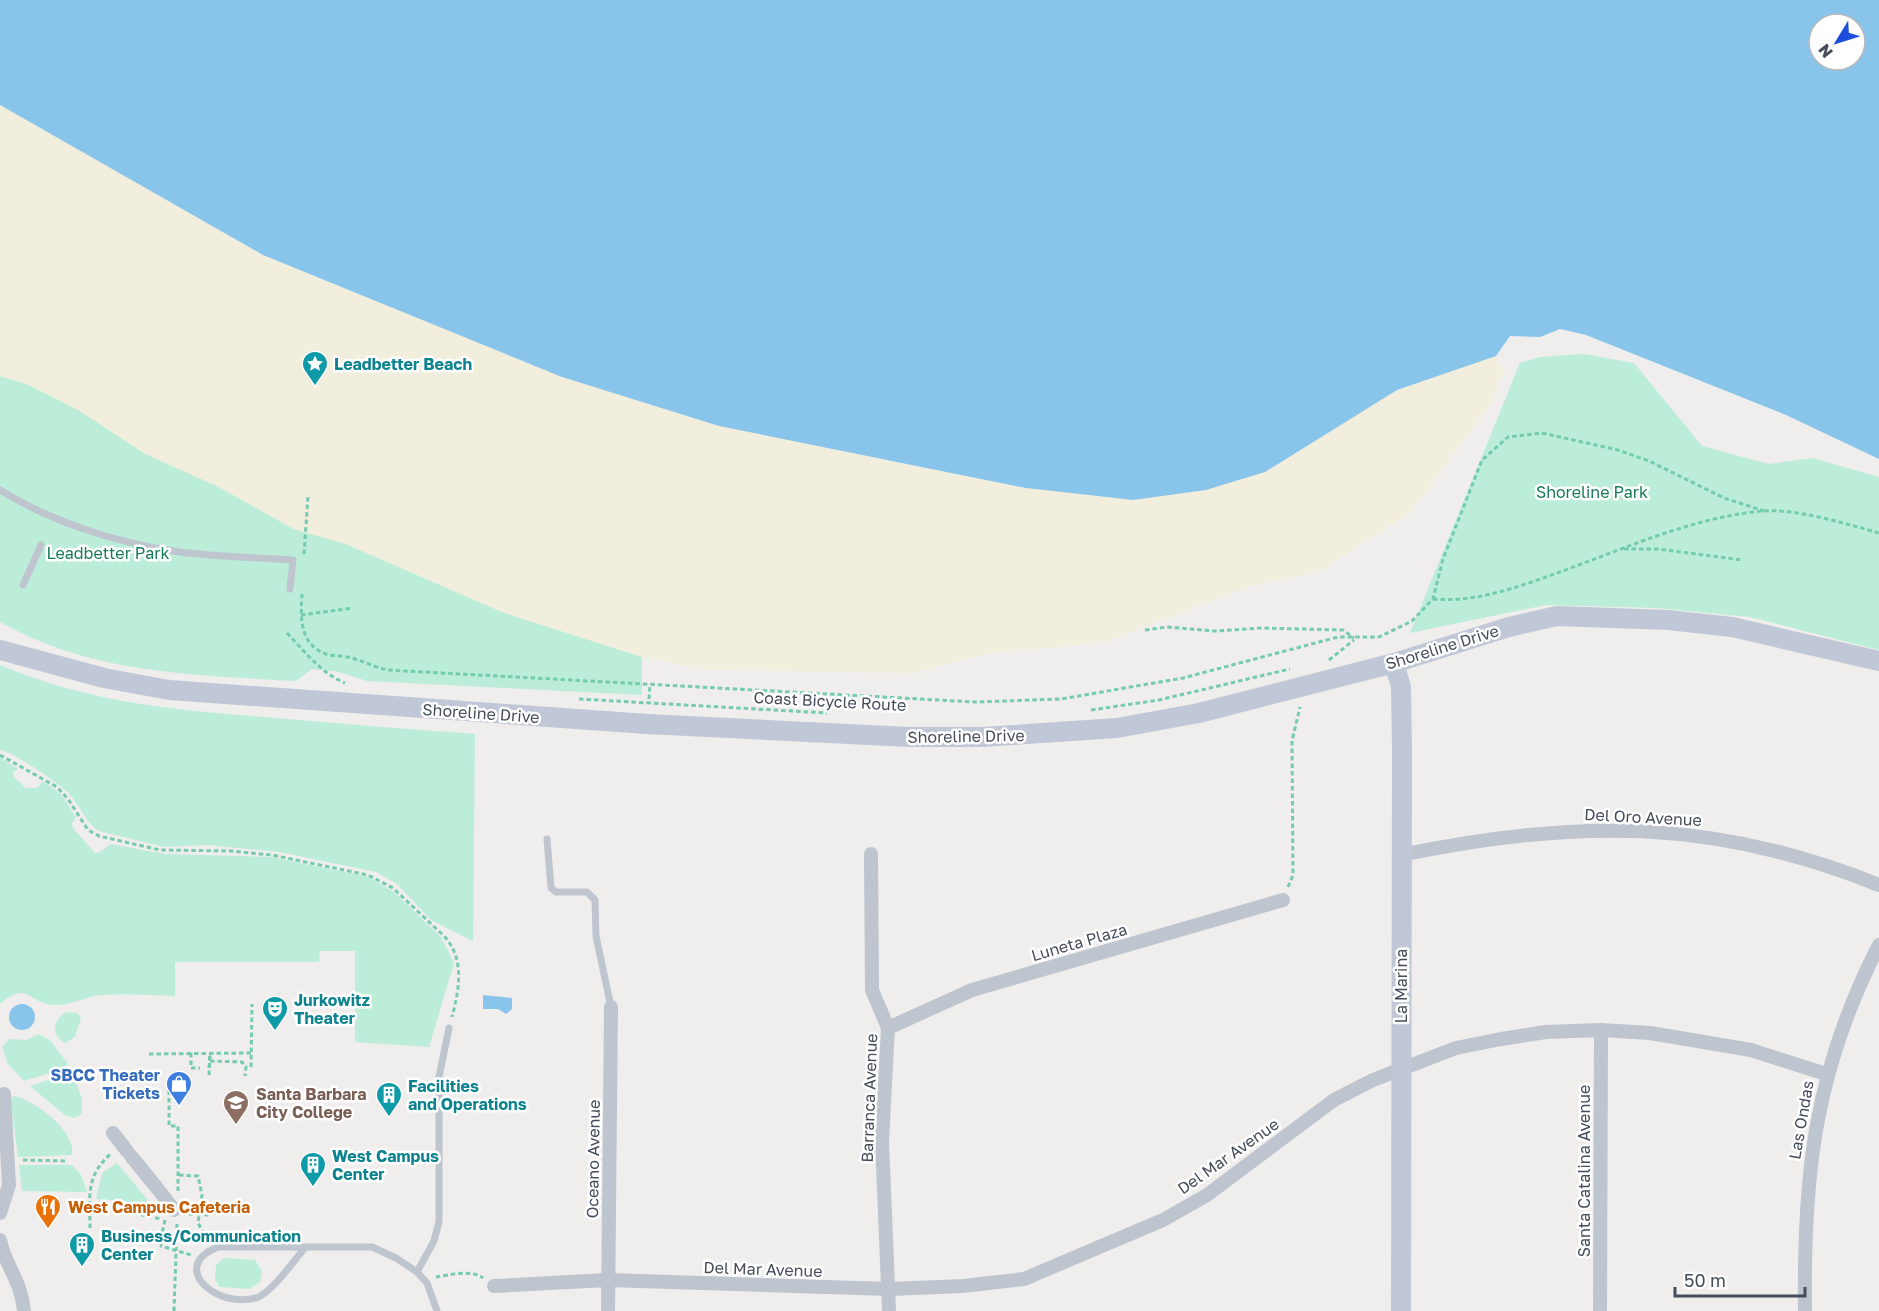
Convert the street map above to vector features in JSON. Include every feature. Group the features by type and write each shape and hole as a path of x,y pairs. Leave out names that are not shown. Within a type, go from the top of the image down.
{"main road":[{"name":"Shoreline Drive","path":"0,650 104,678 169,690 647,724 909,737 983,737 1117,728 1198,713 1394,663 1509,627 1557,616 1589,615 1731,627 1879,661"},
{"name":"Shoreline Drive","path":"0,639 40,659"},
{"name":"La Marina","path":"1394,663 1401,687 1401,1311"}],"street":[{"name":"Del Oro Avenue","path":"1401,855 1458,843 1537,832 1610,829 1661,832 1724,840 1793,855 1838,868 1879,885"},
{"name":"Barranca Avenue","path":"870,854 872,990 888,1028 882,1141 890,1289 889,1311"},
{"name":"Luneta Plaza","path":"888,1028 972,990 1283,900"},
{"name":"Las Ondas","path":"1805,1311 1809,1172 1826,1074 1857,987 1879,945"},
{"name":"Oceano Avenue","path":"608,1311 611,1007"},
{"name":"Del Mar Avenue","path":"494,1286 608,1280 890,1289 963,1286 1024,1279 1072,1256 1118,1240 1163,1220 1207,1195 1334,1100 1372,1080 1402,1071 1423,1059 1456,1048 1501,1038 1546,1032 1601,1030 1706,1040 1750,1050 1826,1074"},
{"name":"Santa Catalina Avenue","path":"1600,1311 1601,1030"},
{"path":"0,1213 8,1193 9,1160 4,1094"},
{"path":"109,1139 159,1191 176,1216"},
{"path":"1,1248 20,1286 24,1311"}],"lane":[{"path":"0,490 17,500 111,537 173,551 293,560 290,590"},
{"path":"23,585 40,545"},
{"path":"547,839 551,888 556,892 586,892 595,900 596,936 611,1007"},
{"path":"417,1272 427,1256 439,1222 439,1077 449,1028"},
{"path":"304,1249 262,1294 244,1300 219,1299 207,1294 197,1274 201,1258 208,1251 224,1246 304,1249 372,1247 396,1257 417,1272 427,1284 437,1311"}],"path":[{"path":"302,592 301,627 308,642 327,654 352,658 367,666 387,670 975,702 1061,699 1183,678 1338,637 1379,638 1412,621 1433,599 1443,559 1482,460 1508,437 1542,434 1618,450 1649,461 1724,498 1764,511 1843,523 1879,533"},
{"path":"303,558 308,496"},
{"path":"1433,599 1453,601 1512,588 1622,549 1645,538 1701,523 1764,511"},
{"path":"1622,549 1658,549 1742,560"},
{"path":"301,615 353,608"},
{"path":"1145,630 1167,627 1215,631 1261,628 1343,630 1356,639"},
{"path":"287,633 332,677 352,685"},
{"path":"1318,662 1329,659 1356,639"},
{"path":"1080,711 1159,700 1295,668"},
{"path":"649,699 650,684"},
{"path":"1283,900 1293,875 1292,741 1308,684"},
{"name":"Coast Bicycle Route","path":"567,698 828,713"},
{"path":"0,755 57,787 68,799 88,830 106,838 174,852 231,851 272,855 350,870 384,882 445,937 453,948 460,983 449,1028"},
{"path":"252,1004 251,1067 256,1059"},
{"path":"190,1053 190,1068 200,1068"},
{"path":"149,1054 251,1053"},
{"path":"209,1068 210,1055 209,1075"},
{"path":"210,1061 242,1062 246,1066 245,1076"},
{"path":"183,1085 169,1084 169,1126 183,1126"},
{"path":"177,1126 179,1183"},
{"path":"109,1139 112,1153"},
{"path":"112,1153 126,1156"},
{"path":"90,1228 93,1176 101,1162 112,1153"},
{"path":"9,1160 68,1161"},
{"path":"178,1175 198,1176 202,1195 201,1215 198,1223 206,1237"},
{"path":"158,1211 176,1216"},
{"path":"133,1213 176,1216 210,1215"},
{"path":"176,1216 162,1234 142,1234 142,1239 161,1240 161,1246 201,1258"},
{"path":"174,1311 176,1216"},
{"path":"427,1284 436,1277 462,1274 478,1275 494,1286"}],"green space":[{"name":"Shoreline Park","path":"1583,354 1634,363 1702,446 1769,464 1812,458 1879,477 1879,650 1750,617 1656,608 1546,605 1410,633 1520,363 1540,357"},
{"name":"Leadbetter Park","path":"0,376 27,384 80,411 146,454 217,486 294,529 346,544 502,612 642,657 642,695 367,681 335,671 312,669 296,681 220,677 144,669 70,652 35,639 0,622"},
{"path":"0,665 68,689 169,708 475,734 473,941 431,920 397,884 376,872 279,852 208,845 164,847 99,831 90,824 74,799 65,790 25,762 0,750"},
{"path":"0,757 18,769 13,772 14,777 26,788 37,788 43,781 61,794 76,817 72,823 73,828 95,853 111,844 165,854 272,857 369,877 394,892 441,937 454,963 429,1047 355,1042 355,951 320,951 319,962 175,962 175,996 100,995 54,1005 23,993 9,997 0,1004"},
{"path":"67,1012 77,1013 81,1018 75,1037 65,1043 57,1036 55,1027 62,1015"},
{"path":"38,1034 50,1040 68,1064 63,1069 24,1081 8,1064 2,1047 9,1039 27,1040"},
{"path":"72,1072 82,1099 82,1114 74,1118 65,1115 30,1086"},
{"path":"16,1096 34,1104 61,1127 72,1146 72,1155 18,1157 11,1103 12,1097"},
{"path":"117,1163 151,1204 96,1199 102,1173"},
{"path":"19,1165 72,1165 81,1175 87,1192 22,1191"},
{"path":"224,1258 255,1260 262,1271 260,1282 249,1289 219,1287 215,1279 216,1265"}],"sand":[{"name":"Leadbetter Beach","path":"0,105 263,255 562,377 719,426 1026,488 1265,472 1397,390 1496,356 1504,371 1490,405 1410,513 1320,571 1251,586 1105,642 986,654 914,673 708,670 642,657 502,612 346,544 294,529 217,486 145,454 80,411 27,384 0,376"}],"water":[{"path":"0,0 1879,0 1879,459 1786,415 1586,335 1560,329 1540,337 1510,336 1496,356 1397,390 1265,472 1206,490 1133,500 1026,488 719,426 562,377 263,255 0,105"},
{"path":"483,995 512,998 512,1009 506,1014 498,1009 483,1009"},
{"path":"22,1004 31,1008 35,1017 31,1026 22,1030 13,1026 9,1017 13,1008"}],"place":[{"name":"Leadbetter Beach","path":"315,387"},
{"name":"Jurkowitz Theater","path":"275,1032"},
{"name":"SBCC Theater Tickets","path":"179,1107"},
{"name":"Facilities and Operations","path":"389,1118"},
{"name":"Santa Barbara City College","path":"236,1126"},
{"name":"West Campus Center","path":"313,1188"},
{"name":"West Campus Cafeteria","path":"48,1230"},
{"name":"Business/Communication Center","path":"82,1268"}]}
